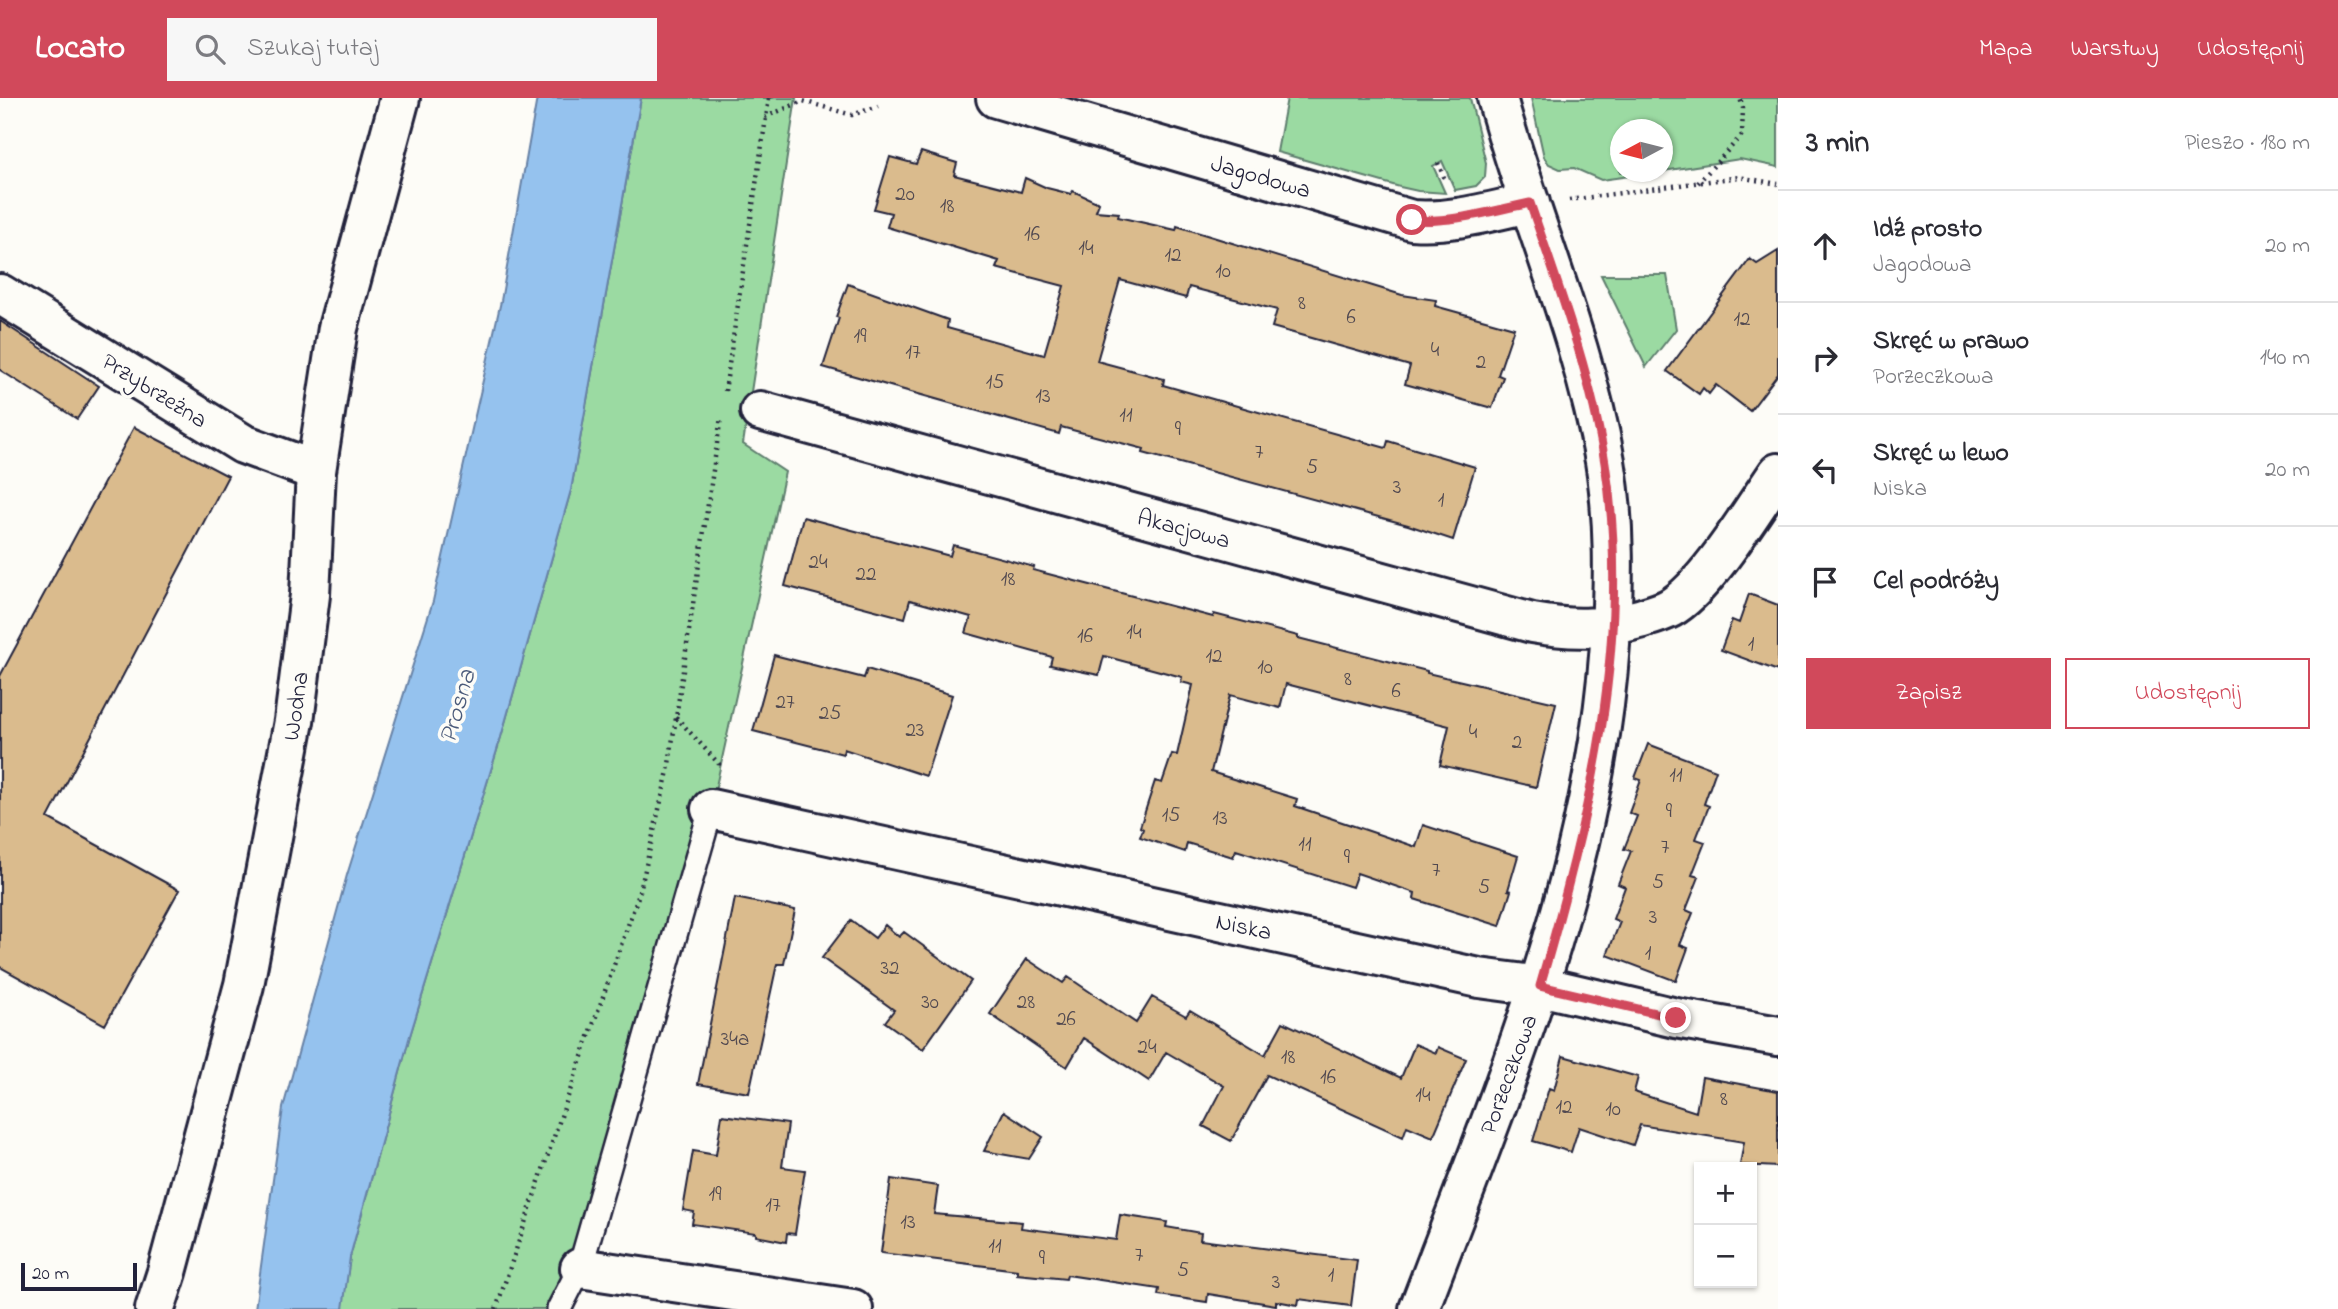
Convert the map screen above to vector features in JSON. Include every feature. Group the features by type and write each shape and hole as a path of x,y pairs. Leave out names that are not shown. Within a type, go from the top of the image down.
{"street":[{"name":"Wodna","path":"155,1309 244,985 294,721 310,595 316,471 338,328 400,98"},
{"name":"Jagodowa","path":"996,98 1412,220 1450,219 1530,203"},
{"name":"Porzeczkowa","path":"1419,1309 1540,986 1579,850 1601,730 1611,627 1614,575 1605,464 1581,358 1497,98"},
{"name":"Przybrzeżna","path":"0,294 243,444 316,471"},
{"name":"Akacjowa","path":"760,411 1532,623 1585,629 1611,627 1669,608 1685,596 1701,580 1778,473"},
{"name":"Niska","path":"711,809 1479,978 1540,986 1676,1018 1778,1036"},
{"path":"580,1269 853,1309"}],"lane":[{"path":"559,1309 580,1269 711,809"}],"path":[{"path":"496,1309 640,891 668,771 769,98"},
{"path":"1697,183 1742,135 1743,107 1740,98"},
{"path":"765,117 803,101 852,115 877,106"},
{"path":"1530,203 1595,198 1739,177 1778,184"},
{"path":"676,717 719,764 711,809"}],"green space":[{"path":"641,98 796,98 743,444 785,472 711,809 558,1309 342,1309 350,1257 409,1039 501,737 571,490"},
{"path":"1287,98 1470,98 1486,163 1485,177 1476,186 1455,190 1442,161 1433,166 1445,193 1418,191 1277,152"},
{"path":"1531,98 1778,98 1778,167 1740,159 1673,169 1673,119 1610,119 1610,179 1601,180 1574,168 1560,169 1549,164 1544,157"},
{"path":"1601,275 1667,275 1676,329 1646,367"}],"water":[{"name":"Prosna","path":"537,98 641,98 571,490 501,737 409,1039 350,1257 343,1309 255,1309 283,1108 347,875 433,601 501,301"}],"building":[{"path":"921,152 957,163 954,175 1021,192 1025,178 1047,188 1071,194 1073,191 1099,203 1096,211 1119,213 1118,217 1176,230 1177,226 1402,295 1436,300 1435,306 1514,328 1498,375 1503,377 1492,408 1405,384 1410,366 1272,327 1277,310 1189,287 1186,298 1120,280 1097,361 1164,379 1163,385 1386,448 1388,441 1475,467 1453,540 1408,525 1143,453 1144,449 1061,427 1059,434 823,367 848,284 948,320 947,328 1044,355 1064,286 996,268 999,261 887,227 891,213 874,209 890,157 916,164"},
{"path":"1778,251 1778,374 1750,411 1716,385 1709,394 1703,388 1699,394 1667,371 1750,259 1757,264"},
{"path":"0,321 99,386 77,419 0,370"},
{"path":"134,427 228,476 48,818 179,890 105,1025 0,967 0,676"},
{"path":"803,517 950,556 953,545 1034,567 1033,570 1213,617 1214,614 1427,673 1556,703 1536,787 1440,765 1449,726 1286,684 1280,708 1230,695 1211,772 1297,799 1295,806 1416,847 1423,825 1518,856 1500,926 1414,899 1415,893 1357,873 1352,887 1236,850 1233,857 1187,843 1185,852 1140,837 1143,829 1140,827 1155,781 1162,783 1172,754 1177,755 1193,685 1181,682 1182,677 1104,656 1099,675 1050,665 1052,657 966,633 971,617 910,600 905,618 785,586"},
{"path":"1749,594 1778,605 1778,671 1721,650 1732,620 1739,623"},
{"path":"774,655 864,678 867,669 952,695 926,776 844,749 843,754 753,731"},
{"path":"1648,744 1716,770 1704,804 1709,806 1696,839 1705,842 1692,875 1699,877 1686,910 1693,913 1680,945 1688,948 1676,981 1607,955 1620,922 1613,919 1625,887 1618,884 1631,851 1624,849 1637,816 1629,813 1641,780 1635,778"},
{"path":"735,898 795,910 784,964 777,964 749,1093 698,1084"},
{"path":"851,920 875,938 885,925 899,937 904,932 971,981 923,1049 885,1022 894,1010 822,958"},
{"path":"1027,959 1063,983 1068,977 1136,1023 1152,997 1186,1016 1190,1010 1265,1055 1283,1022 1401,1078 1415,1044 1436,1053 1438,1047 1466,1059 1433,1137 1407,1126 1403,1137 1267,1075 1231,1141 1203,1126 1224,1086 1166,1052 1149,1081 1084,1038 1067,1067 990,1014"},
{"path":"1563,1056 1638,1077 1634,1092 1696,1112 1702,1077 1778,1091 1778,1167 1757,1166 1757,1162 1741,1162 1744,1142 1640,1125 1633,1145 1579,1127 1571,1152 1533,1141 1549,1088 1554,1090"},
{"path":"1004,1111 1043,1137 1029,1159 984,1151"},
{"path":"722,1115 788,1124 782,1167 805,1170 795,1234 787,1233 786,1242 756,1236 756,1233 692,1224 694,1212 683,1210 693,1151 716,1155"},
{"path":"891,1179 938,1186 934,1214 1022,1222 1021,1228 1116,1240 1120,1215 1167,1222 1166,1227 1201,1233 1200,1240 1357,1260 1351,1306 1299,1299 1298,1305 1276,1301 1276,1305 1208,1294 1207,1302 1158,1295 1159,1289 1067,1275 1066,1279 1017,1274 1017,1270 881,1253"}],"route":[{"path":"1412,220 1450,219 1530,203 1581,358 1605,464 1612,517 1614,575 1601,730 1579,850 1540,986 1676,1018"}]}
